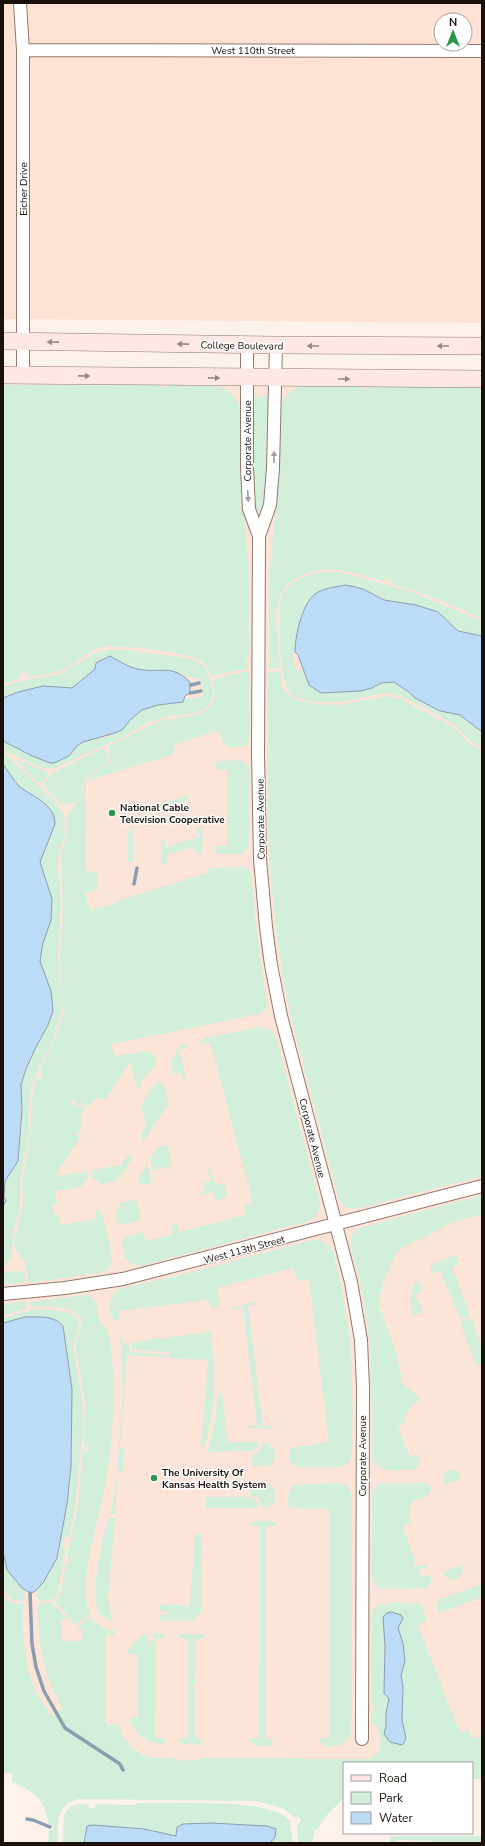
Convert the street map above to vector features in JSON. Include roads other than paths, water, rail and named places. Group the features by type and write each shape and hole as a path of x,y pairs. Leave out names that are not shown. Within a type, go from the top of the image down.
{"main road":[{"name":"College Boulevard","path":"3,341 276,346 482,346"},
{"path":"3,375 482,379"}],"street":[{"name":"Eicher Drive","path":"20,3 23,50 23,375"},
{"name":"West 110th Street","path":"23,50 482,51"},
{"name":"Corporate Avenue","path":"247,345 247,468 249,509 259,536"},
{"name":"Corporate Avenue","path":"276,346 274,468 270,505 259,536 258,754 260,859 271,965 281,1016 354,1297 362,1358 362,1739"},
{"name":"West 113th Street","path":"3,1294 65,1288 123,1279 482,1186"}],"water":[{"path":"346,585 363,589 384,600 416,605 438,612 458,631 482,636 482,732 460,715 440,711 415,698 394,682 381,683 372,688 361,691 321,693 309,685 298,655 295,652 296,638 300,621 306,605 315,594 326,589"},
{"path":"110,656 134,668 146,670 165,670 177,673 190,682 190,693 185,696 183,702 158,705 142,710 131,719 122,730 83,742 78,745 69,756 54,763 50,763 32,756 3,741 3,698 18,692 43,686 72,688 95,669 96,663"},
{"path":"3,764 20,787 47,806 54,817 55,824 40,862 52,899 51,920 43,943 40,961 51,991 53,1011 48,1025 26,1069 21,1085 22,1110 18,1161 5,1181 4,1197 6,1201 3,1206"},
{"path":"25,1317 50,1318 59,1322 63,1326 72,1389 71,1466 67,1504 57,1558 43,1583 34,1592 30,1593 22,1588 7,1570 3,1551 3,1323"},
{"path":"391,1612 401,1615 403,1618 398,1628 403,1643 405,1661 401,1675 403,1687 402,1720 406,1738 402,1745 390,1742 384,1734 389,1699 384,1693 385,1646 383,1617 387,1613"},
{"path":"211,1823 267,1826 276,1829 275,1837 270,1843 84,1843 87,1826 93,1825 144,1829 176,1836 177,1827 183,1824"}],"waterway":[{"path":"191,685 199,683"},
{"path":"190,693 201,691"},
{"path":"134,884 137,868"},
{"path":"30,1593 32,1644 36,1667 44,1691 65,1728 120,1764 123,1770"},
{"path":"27,1819 50,1827"}],"place":[{"name":"National Cable Television Cooperative","path":"112,813"},
{"name":"The University Of Kansas Health System","path":"154,1478"}]}
